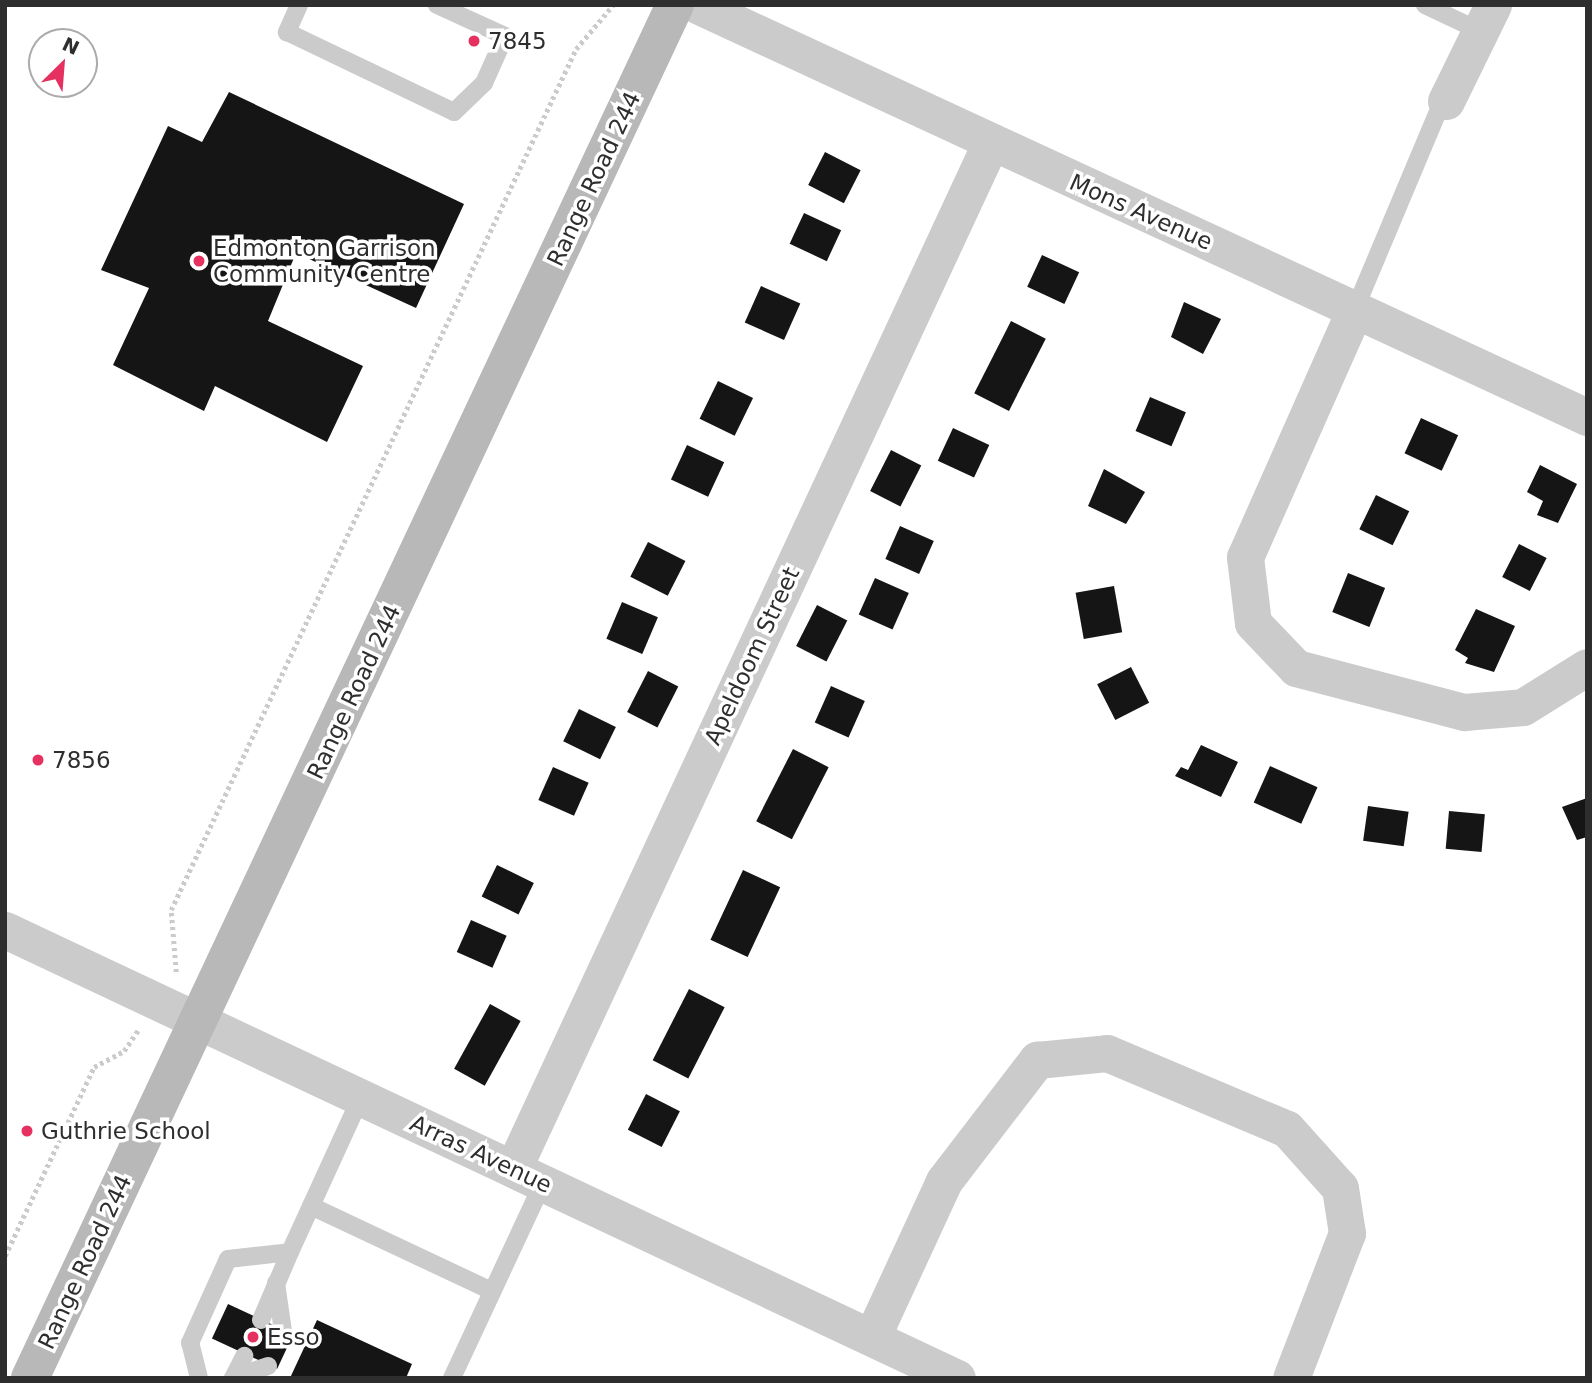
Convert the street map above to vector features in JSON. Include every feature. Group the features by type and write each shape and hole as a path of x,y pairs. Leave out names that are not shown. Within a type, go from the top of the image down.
{"street":[{"name":"Range Road 244","path":"30,1378 676,5"},
{"name":"Mons Avenue","path":"697,5 990,144 1587,417"},
{"path":"1441,108 1486,18"},
{"name":"Apeldoom Street","path":"528,1176 990,144"},
{"path":"1355,309 1245,557 1253,623 1297,668 1464,712 1523,707 1587,667"},
{"name":"Arras Avenue","path":"5,930 198,1025 528,1176 957,1378"},
{"path":"872,1337 944,1181 1037,1060 1107,1053 1287,1129 1339,1188 1347,1233 1291,1378"}],"lane":[{"path":"299,5 287,32 454,112 485,83 505,36 437,5"},
{"path":"1425,5 1486,18"},
{"path":"1355,309 1441,108"},
{"path":"261,1320 360,1099"},
{"path":"452,1378 492,1291 528,1176"},
{"path":"311,1206 492,1291"},
{"path":"200,1378 190,1343 228,1259 290,1252"},
{"path":"276,1283 283,1331"},
{"path":"244,1356 233,1378 268,1366"}],"path":[{"path":"5,1256 94,1067 124,1051 178,969 171,910 576,49 614,5"}],"building":[{"name":"Edmonton Garrison Community Centre","path":"229,92 464,204 416,308 296,253 268,321 363,366 327,442 215,386 204,411 113,365 149,288 101,270 168,126 202,142"},
{"path":"825,152 861,170 844,203 808,185"},
{"path":"804,213 841,230 827,261 790,244"},
{"path":"1042,255 1079,272 1064,304 1027,287"},
{"path":"761,286 800,303 784,340 745,323"},
{"path":"1184,302 1221,319 1203,354 1171,337"},
{"path":"1011,321 1046,339 1009,411 974,393"},
{"path":"718,381 753,398 735,436 700,419"},
{"path":"1150,397 1186,412 1171,446 1136,431"},
{"path":"1421,418 1458,435 1442,471 1405,453"},
{"path":"953,428 989,445 974,478 938,461"},
{"path":"687,445 724,462 708,497 671,479"},
{"path":"891,450 921,465 900,506 870,491"},
{"path":"1540,465 1577,484 1558,523 1537,515 1543,501 1527,492"},
{"path":"1104,469 1145,492 1126,524 1088,506"},
{"path":"1376,495 1409,511 1393,545 1359,529"},
{"path":"900,526 934,541 919,574 885,559"},
{"path":"648,542 685,561 668,596 630,577"},
{"path":"1519,544 1547,558 1530,591 1502,577"},
{"path":"1348,573 1385,588 1369,627 1332,612"},
{"path":"875,578 909,593 893,630 859,615"},
{"path":"1114,586 1122,632 1084,639 1076,593"},
{"path":"622,602 658,617 642,654 606,639"},
{"path":"817,605 847,620 826,661 796,646"},
{"path":"1476,609 1515,626 1494,672 1465,663 1468,658 1455,650"},
{"path":"1131,667 1149,703 1115,720 1097,684"},
{"path":"648,671 678,686 657,727 627,712"},
{"path":"831,686 865,701 849,738 815,723"},
{"path":"579,709 616,727 600,759 563,741"},
{"path":"1201,745 1238,762 1221,797 1175,776 1181,767 1188,770"},
{"path":"793,749 829,767 792,839 756,821"},
{"path":"1270,766 1318,787 1301,824 1254,803"},
{"path":"553,767 589,783 574,816 538,800"},
{"path":"1587,798 1587,837 1577,840 1562,807"},
{"path":"1368,806 1409,812 1404,846 1363,841"},
{"path":"1449,811 1485,814 1482,852 1446,849"},
{"path":"497,865 534,883 519,914 482,896"},
{"path":"743,870 780,887 748,957 710,940"},
{"path":"471,920 507,936 492,968 457,952"},
{"path":"689,989 725,1007 688,1078 653,1060"},
{"path":"490,1004 521,1021 485,1086 454,1069"},
{"path":"646,1094 680,1111 662,1147 628,1130"},
{"name":"Esso","path":"228,1304 293,1334 277,1369 212,1338"},
{"path":"317,1320 412,1364 406,1378 290,1378"}],"place":[{"name":"7845","path":"474,41"},
{"name":"Edmonton Garrison Community Centre","path":"199,261"},
{"name":"7856","path":"38,760"},
{"name":"Guthrie School","path":"27,1131"},
{"name":"Esso","path":"253,1337"}]}
